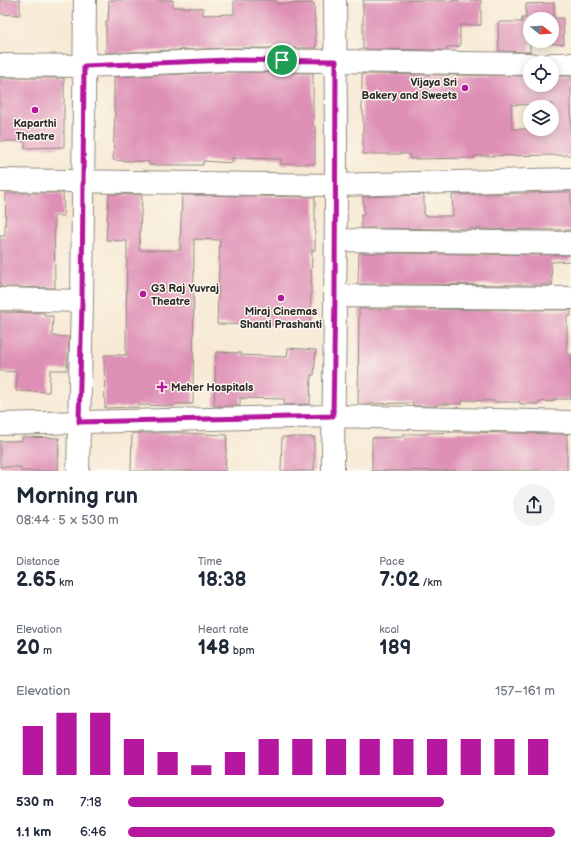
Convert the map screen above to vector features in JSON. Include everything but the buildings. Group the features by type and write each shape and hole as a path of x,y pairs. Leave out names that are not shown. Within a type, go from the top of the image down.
{"street":[{"path":"78,471 82,301 85,0"},
{"path":"333,471 336,240 335,0"},
{"path":"0,64 84,66 228,60 523,64"},
{"path":"559,64 571,64"},
{"path":"0,180 336,185 571,179"},
{"path":"336,240 571,243"},
{"path":"335,296 571,298"},
{"path":"0,299 82,301"},
{"path":"0,424 333,416 571,422"}],"place":[{"name":"Vijaya Sri Bakery and Sweets","path":"465,88"},
{"name":"Kaparthi Theatre","path":"35,110"},
{"name":"G3 Raj Yuvraj Theatre","path":"143,294"},
{"name":"Miraj Cinemas Shanti Prashanti","path":"281,298"},
{"name":"Meher Hospitals","path":"162,387"}],"route":[{"path":"228,60 282,60 336,61 333,416 79,422 82,301 84,66 228,60"}]}
